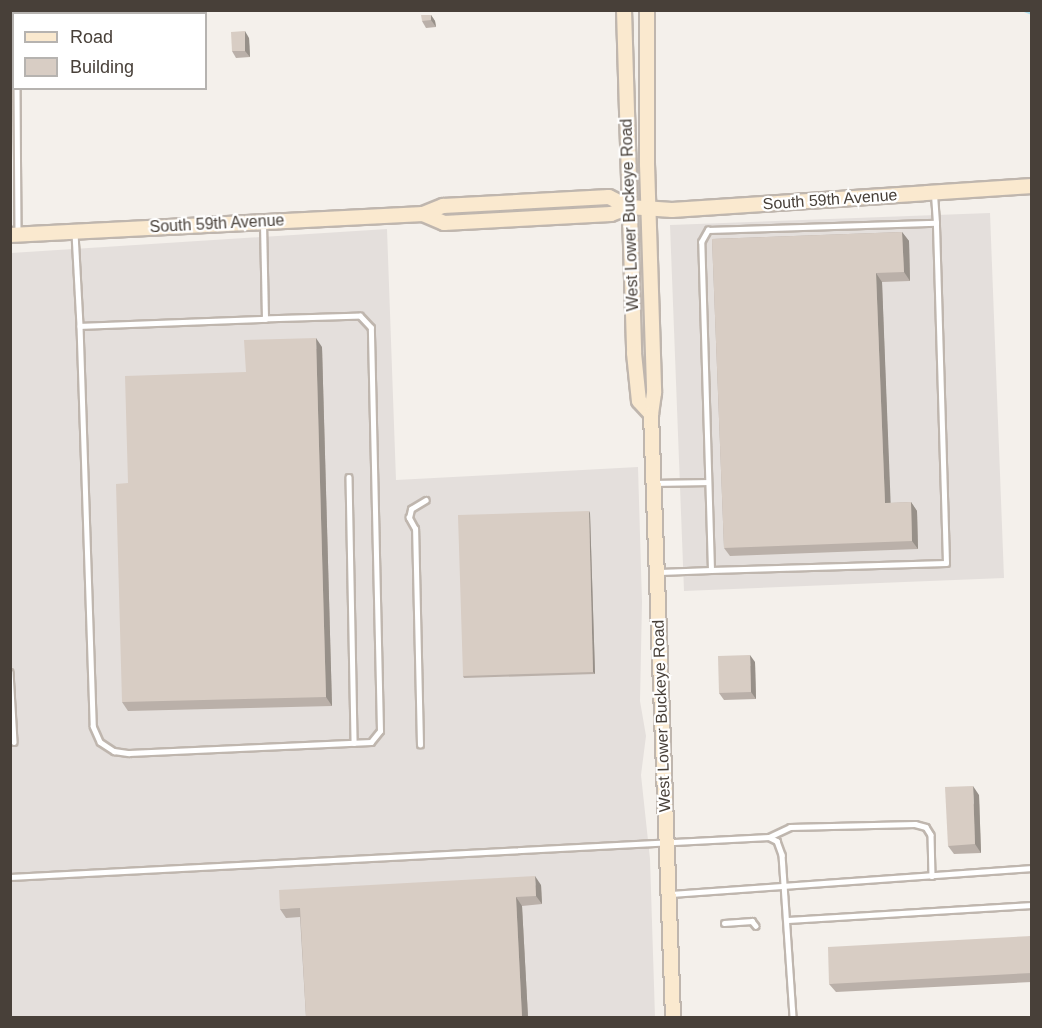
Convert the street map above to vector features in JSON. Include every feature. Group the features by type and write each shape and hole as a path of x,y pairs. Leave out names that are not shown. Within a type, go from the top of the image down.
{"main road":[{"name":"West Lower Buckeye Road","path":"624,10 636,378 639,401 651,414"},
{"name":"West Lower Buckeye Road","path":"647,10 648,208 654,393 651,414 673,1017"},
{"name":"South 59th Avenue","path":"14,235 423,214 443,206 609,197 629,207 684,210 1032,186"}],"lane":[{"path":"14,235 17,90"},
{"path":"10,98 17,98"},
{"path":"657,572 946,563 934,193"},
{"path":"262,221 265,319"},
{"path":"711,570 700,242 708,230 936,224"},
{"path":"75,232 93,726 100,742 114,751 129,753 371,742 380,731 371,328 360,316 80,326"},
{"path":"349,477 354,743"},
{"path":"654,483 708,482"},
{"path":"420,745 415,529 409,518 411,508 426,500"},
{"path":"10,672 14,742"},
{"path":"10,877 769,837 790,827 915,824 926,827 931,835 932,876"},
{"path":"769,837 780,847 786,888 793,1017"},
{"path":"668,894 786,888 1032,868"},
{"path":"788,920 1032,904"},
{"path":"724,923 752,921 756,926"}],"shaded area":[{"path":"990,213 1004,578 684,591 670,225"},
{"path":"387,229 396,480 638,467 642,602 640,701 646,736 641,775 650,859 655,1017 11,1018 11,253"}],"building":[{"path":"421,15 431,15 431,20 422,21"},
{"path":"245,31 245,51 232,51 231,32"},
{"path":"902,232 904,272 876,273 885,503 911,502 912,541 724,548 712,239"},
{"path":"316,338 326,697 122,702 116,484 128,483 125,376 246,372 244,340"},
{"path":"589,511 593,672 463,676 458,515"},
{"path":"750,655 751,692 719,693 718,656"},
{"path":"973,786 975,844 948,846 945,787"},
{"path":"535,876 536,896 516,897 522,1017 306,1017 300,908 280,909 279,890"},
{"path":"1032,936 1032,973 829,984 828,947"}],"waterway":[{"path":"1024,10 1032,13"}]}
